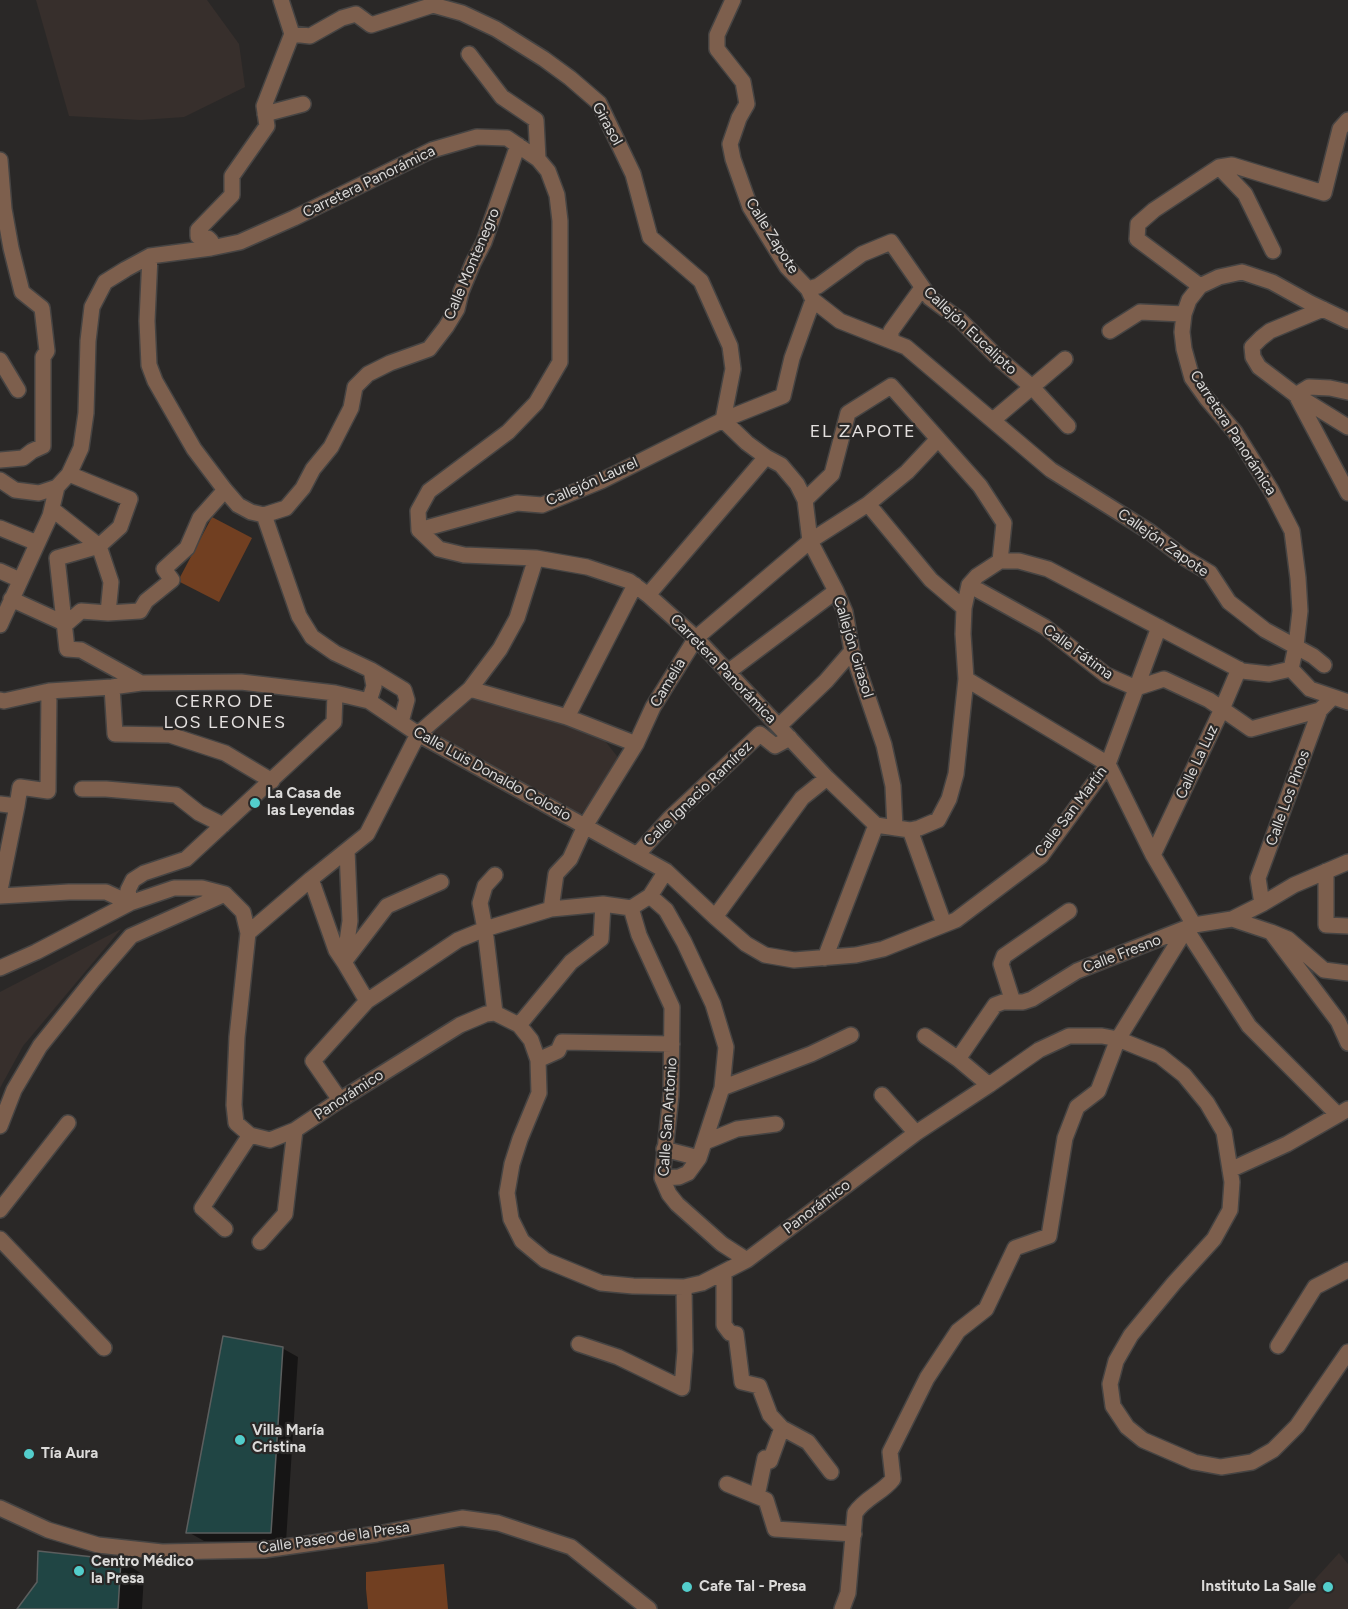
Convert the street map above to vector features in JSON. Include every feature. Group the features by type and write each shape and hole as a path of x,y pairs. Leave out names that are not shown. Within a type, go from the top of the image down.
{"street":[{"path":"211,248 211,241 198,236 198,230 232,195 232,176 267,126 264,106 292,34 281,0"},
{"name":"Calle Zapote","path":"733,0 717,35 717,49 743,82 747,104 739,118 730,144 733,159 750,207 787,267 840,321 906,347 1051,470"},
{"name":"Girasol","path":"292,34 310,36 342,18 356,14 371,25 433,5 462,13 496,29 570,78 599,103 633,174 650,237 701,281 730,346 733,369 723,420"},
{"path":"469,54 502,97 536,120 538,159"},
{"path":"265,114 303,104"},
{"path":"1348,120 1341,129 1324,193 1232,165 1219,167 1154,210 1138,224 1137,239 1200,286 1219,277 1242,272 1272,282 1348,321"},
{"name":"Carretera Panorámica","path":"57,487 69,474 81,448 86,413 88,341 92,307 105,282 150,256 240,242 432,150 477,137 507,138 538,159 548,171 557,195 560,221 560,362 536,403 508,432 429,491 418,511 419,530 440,549 464,555 536,558 587,567 629,581 696,638 827,778 876,825"},
{"name":"Calle Montenegro","path":"264,515 286,508 303,488 313,469 331,447 351,408 355,387 368,374 429,348 446,327 457,309 461,292 484,242 518,145"},
{"path":"0,160 4,209 11,248 22,292 42,308 47,351 43,357 43,446 23,458 0,460"},
{"path":"1219,167 1245,194 1273,251"},
{"name":"Callejón Eucalipto","path":"811,294 818,286 862,254 891,242 930,298 960,320 997,357 1032,387 1068,426"},
{"path":"150,256 147,321 149,364 155,381 194,449 225,490 238,504 251,512 264,515 299,616 312,637 335,653 371,670 404,690 407,700 401,722"},
{"name":"Carretera Panorámica","path":"1200,286 1189,300 1184,314 1182,332 1192,378 1235,432 1271,490 1292,531 1299,600 1296,646 1291,669"},
{"path":"891,341 891,331 922,288"},
{"path":"723,420 783,396 811,294"},
{"path":"1323,309 1270,330 1252,347 1253,357 1258,367 1296,395 1348,427"},
{"path":"1110,331 1140,312 1184,314"},
{"name":"Callejón Eucalipto","path":"993,420 1065,359"},
{"path":"0,360 18,390"},
{"path":"805,500 832,474 848,413 891,386 980,486 1004,522 1000,561"},
{"path":"1296,395 1309,387 1348,392"},
{"path":"1296,395 1348,493"},
{"name":"Callejón Girasol","path":"723,420 747,443 781,465 805,500 810,541 845,612 852,651 884,745 902,829 944,924"},
{"name":"Callejón Laurel","path":"419,530 517,503 542,505 601,481 723,420"},
{"name":"Camelia","path":"551,909 556,874 570,859 585,826 636,744 653,707 696,638 810,541 868,504 907,472 938,439"},
{"path":"648,595 766,457"},
{"name":"Callejón Zapote","path":"1051,470 1210,573 1229,602 1265,630 1296,646"},
{"path":"69,474 130,499 120,527 99,546 57,558 68,649 81,650 141,683"},
{"path":"0,480 15,490 39,493 57,487"},
{"path":"1,618 38,543 52,509 57,487"},
{"path":"66,624 81,610 108,613 140,611 146,601 172,580 164,569 187,548 200,518 225,490"},
{"path":"868,504 931,580 964,608"},
{"path":"52,509 99,546 111,582 108,613"},
{"path":"0,528 38,543"},
{"path":"249,933 367,834 418,734 470,689 500,649 517,618 536,558"},
{"path":"825,957 876,825 902,829 919,828 938,820 949,800 956,774 966,679 964,608 969,585 976,576 1000,561 1019,561 1048,569 1242,671 1269,674 1291,669 1310,689 1348,702"},
{"path":"0,571 20,580"},
{"path":"567,717 635,585"},
{"name":"Calle Fátima","path":"969,585 1045,627 1106,675 1136,688"},
{"path":"728,672 836,591"},
{"path":"11,599 66,624"},
{"name":"Calle San Martín","path":"944,924 956,920 1041,856 1108,764 1160,627"},
{"path":"1296,646 1324,665"},
{"path":"784,732 852,651"},
{"name":"Calle La Luz","path":"1153,855 1239,669"},
{"path":"369,701 374,686 371,670"},
{"path":"966,679 1108,764 1190,927 1250,1026 1343,1112 1287,1144 1230,1170"},
{"path":"1136,688 1164,679 1209,700 1251,729 1320,710"},
{"name":"Calle Luis Donaldo Colosio","path":"0,700 49,692 141,683 241,682 335,693 369,701 418,734 666,871 746,944 765,955 794,960 856,956 883,949 944,924"},
{"path":"112,687 115,734 170,735 225,753 272,781"},
{"path":"470,689 567,717 636,744"},
{"path":"0,890 20,787 48,791 49,692"},
{"path":"130,903 128,890 134,880 144,873 186,859 333,722 335,693"},
{"name":"Calle Los Pinos","path":"1262,904 1258,878 1320,710 1333,696"},
{"name":"Calle Ignacio Ramírez","path":"637,855 670,818 760,734 775,746 784,732"},
{"path":"715,917 802,798 827,778"},
{"path":"82,789 176,795 199,813 222,825"},
{"path":"0,804 17,806"},
{"path":"344,962 350,921 347,850"},
{"name":"Calle Fresno","path":"958,1059 995,1005 1032,999 1077,971 1190,927 1232,919 1294,885 1348,862"},
{"path":"168,864 174,888"},
{"path":"340,1100 314,1061 367,1001 458,940 485,929 551,909 603,904 631,908 650,896 666,871"},
{"path":"1326,871 1326,925 1348,926"},
{"path":"495,874 485,886 480,903 495,1013 519,1025 571,962 601,939 603,904"},
{"path":"311,879 336,950 367,1001"},
{"path":"344,962 387,906 441,882"},
{"path":"0,968 130,903 174,888 202,888 225,894 243,912 249,933 237,1037 234,1105 236,1123 250,1135 202,1208 225,1229"},
{"path":"0,896 106,892 130,903"},
{"path":"0,1126 14,1090 40,1046 131,936 225,894"},
{"path":"650,896 666,910 688,951 713,1004 726,1047 722,1088 699,1158 688,1173 679,1177 662,1178"},
{"name":"Calle San Antonio","path":"631,908 639,935 672,1007 671,1095 662,1178 669,1194 677,1204 722,1244 747,1260"},
{"path":"1013,1002 1001,964 1004,957 1069,911"},
{"path":"1232,919 1288,939 1324,970 1348,973"},
{"path":"842,1609 848,1593 855,1514 861,1505 893,1479 890,1452 927,1378 957,1331 986,1309 1015,1248 1049,1236 1065,1138 1077,1107 1098,1091 1118,1039 1190,927"},
{"path":"1271,932 1338,1021 1348,1043"},
{"name":"Panorámico","path":"250,1135 270,1140 295,1131 460,1025 486,1014 495,1013"},
{"name":"Panorámico","path":"519,1025 531,1040 538,1060 539,1094 512,1164 507,1193 511,1219 522,1241 544,1260 602,1283 684,1287 702,1283 747,1260 916,1132 1039,1050 1069,1036 1102,1036 1118,1039 1160,1056 1184,1075 1207,1103 1224,1132 1232,1182 1230,1210 1214,1239 1131,1335 1116,1361 1110,1384 1113,1406 1127,1427 1143,1440 1194,1462 1221,1467 1252,1462 1273,1450 1297,1426 1348,1352"},
{"path":"722,1088 811,1054 851,1035"},
{"path":"925,1036 989,1085"},
{"path":"538,1060 558,1051 562,1042 672,1044"},
{"path":"882,1095 916,1132"},
{"path":"0,1210 68,1123"},
{"path":"705,1142 737,1130 777,1124"},
{"path":"260,1242 285,1214 295,1131"},
{"path":"664,1149 699,1158"},
{"path":"0,1239 104,1348"},
{"path":"1278,1346 1315,1287 1348,1270"},
{"path":"724,1272 724,1325 730,1333 736,1334 742,1382 759,1386 770,1415 782,1428 808,1442 831,1472"},
{"path":"579,1344 618,1357 682,1388 685,1351 684,1287"},
{"path":"758,1497 765,1458 770,1461 782,1428"},
{"path":"727,1484 766,1500 775,1529 854,1533"},
{"name":"Calle Paseo de la Presa","path":"0,1508 48,1530 98,1545 162,1552 264,1550 377,1534 462,1518 498,1523 571,1547 649,1609"}],"shaded area":[{"path":"36,0 207,0 239,44 245,87 184,117 141,120 69,116"},
{"path":"212,517 252,538 219,602 178,581"},
{"path":"470,695 598,732 620,760 579,817 431,731"},
{"path":"121,929 23,1046 0,1088 0,992"},
{"name":"Instituto La Salle","path":"1339,1553 1348,1564 1348,1609 1288,1609"},
{"path":"444,1564 448,1609 368,1609 366,1572"}],"building":[{"name":"Villa María Cristina","path":"223,1336 283,1347 271,1533 186,1533"},
{"name":"Centro Médico la Presa","path":"38,1551 121,1560 118,1609 17,1609 37,1582"}],"place":[{"name":"La Casa de las Leyendas","path":"255,803"},
{"name":"Villa María Cristina","path":"240,1440"},
{"name":"Tía Aura","path":"29,1454"},
{"name":"Centro Médico la Presa","path":"79,1571"},
{"name":"Cafe Tal - Presa","path":"687,1587"},
{"name":"Instituto La Salle","path":"1328,1587"}],"district":[{"name":"EL ZAPOTE","path":"863,432"},
{"name":"CERRO DE LOS LEONES","path":"225,712"}]}
